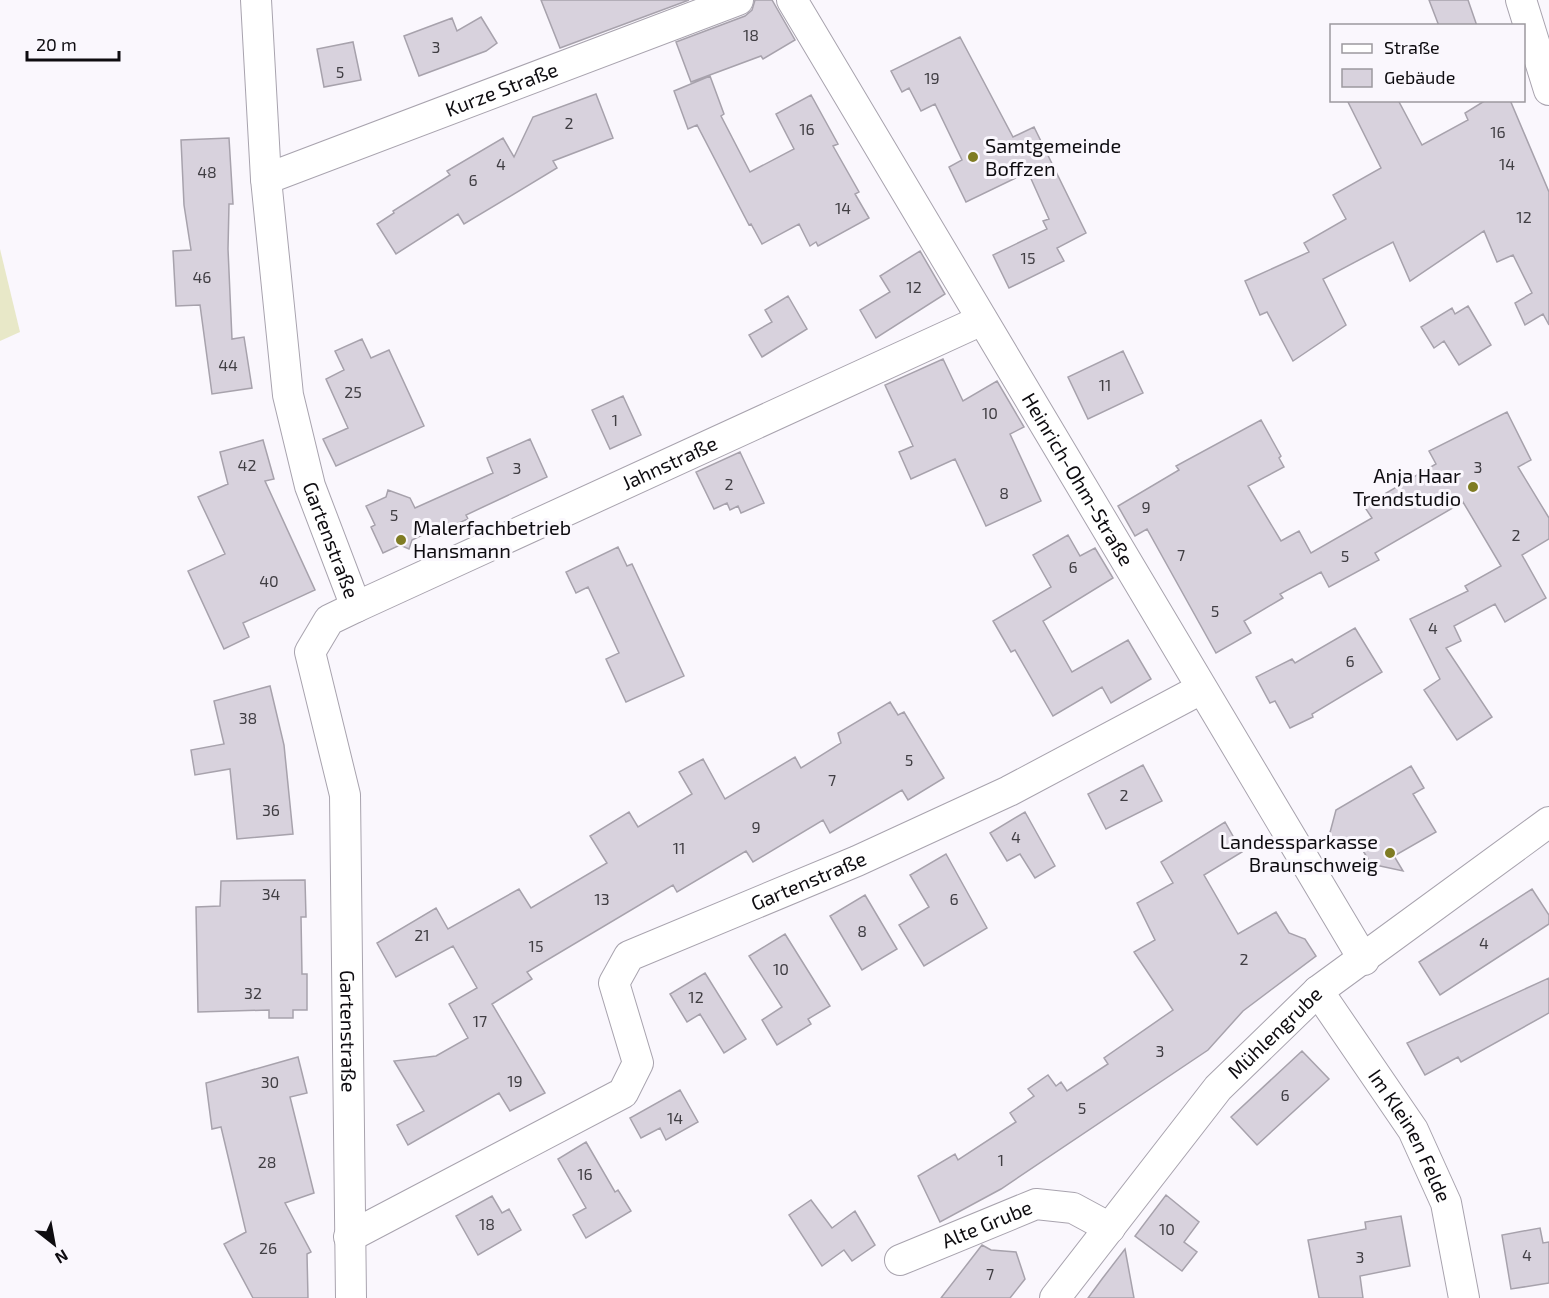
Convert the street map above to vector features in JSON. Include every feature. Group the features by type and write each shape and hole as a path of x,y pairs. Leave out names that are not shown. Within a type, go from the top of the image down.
{"street":[{"name":"Gartenstraße","path":"256,0 266,180 288,395 310,486 357,607 329,620 310,652 345,795 351,1298"},
{"name":"Kurze Straße","path":"266,180 738,0"},
{"name":"Heinrich-Ohm-Straße","path":"792,0 1364,960"},
{"path":"1521,0 1549,90"},
{"name":"Jahnstraße","path":"357,607 981,320"},
{"name":"Gartenstraße","path":"349,1236 623,1093 638,1063 614,983 628,956 857,861 1009,791 1201,688"},
{"name":"Mühlengrube","path":"1055,1298 1218,1088 1318,991 1364,960 1549,822"},
{"name":"Im Kleinen Felde","path":"1318,991 1413,1130 1446,1203 1464,1298"},
{"name":"Alte Grube","path":"900,1260 1036,1204 1073,1208 1110,1228"}],"green space":[{"path":"0,249 20,332 0,341"}],"building":[{"path":"541,0 689,0 560,48"},
{"path":"755,0 772,0 795,40 763,59 761,56 691,82 676,42 745,16 752,10"},
{"path":"1429,0 1468,0 1476,24 1438,24"},
{"path":"481,17 497,43 486,51 419,76 404,36 452,18 457,31"},
{"path":"960,37 1013,137 1034,127 1086,233 1057,248 1064,261 1009,288 993,255 1047,229 1043,221 1049,219 1028,172 966,202 949,167 962,160 935,104 921,111 909,88 902,92 891,71"},
{"path":"353,42 361,80 324,87 317,49"},
{"path":"710,76 724,114 721,116 750,172 794,149 776,114 811,95 838,144 833,146 859,192 855,194 869,218 818,246 816,242 810,246 799,224 762,244 751,224 749,225 697,125 688,129 674,91"},
{"path":"596,94 613,138 553,161 557,168 464,224 458,214 396,254 377,224 394,213 393,211 450,175 447,171 503,138 514,157 533,117"},
{"path":"1348,102 1399,102 1422,145 1468,120 1465,113 1483,102 1511,102 1549,192 1549,325 1543,314 1525,325 1515,303 1532,293 1513,255 1497,262 1484,231 1410,281 1393,242 1323,279 1346,325 1293,361 1267,312 1260,315 1245,281 1309,252 1304,243 1346,219 1333,195 1381,168"},
{"path":"229,138 233,204 229,204 228,249 232,339 244,337 252,388 212,394 200,305 176,306 173,251 191,250 184,205 181,140"},
{"path":"920,251 945,294 876,338 860,310 890,292 880,276"},
{"path":"788,296 807,329 762,357 749,335 772,322 765,310"},
{"path":"1468,306 1491,345 1459,365 1444,341 1434,348 1421,327 1452,308 1455,314"},
{"path":"362,339 371,358 389,350 424,426 336,466 323,439 348,428 326,379 344,370 335,351"},
{"path":"1123,351 1143,393 1088,419 1068,377"},
{"path":"943,359 963,401 997,381 1024,427 1010,434 1041,501 986,526 955,459 911,479 899,452 913,446 885,385"},
{"path":"623,396 641,435 610,449 592,410"},
{"path":"1507,412 1531,460 1518,467 1549,518 1549,539 1522,555 1546,598 1505,622 1495,604 1454,626 1461,641 1446,648 1492,717 1457,740 1424,690 1440,679 1410,619 1468,591 1465,586 1501,566 1463,502 1375,553 1379,560 1329,587 1321,572 1280,594 1283,598 1244,621 1251,633 1216,653 1147,529 1135,536 1118,506 1179,470 1176,466 1261,420 1281,456 1279,458 1284,467 1248,486 1281,541 1299,531 1311,553 1372,518 1364,506 1436,464 1429,451"},
{"path":"530,439 547,477 466,515 468,519 445,529 443,525 412,540 409,549 400,545 383,553 371,527 375,525 366,506 386,497 388,490 410,498 415,508 493,473 487,458"},
{"path":"263,440 274,479 265,481 315,590 243,623 249,637 224,649 188,571 225,554 198,497 228,484 220,452"},
{"path":"740,452 764,503 741,513 738,506 730,510 727,503 714,509 696,472"},
{"path":"1068,535 1080,556 1095,548 1113,578 1043,621 1072,672 1128,640 1151,679 1111,703 1102,687 1053,716 1015,650 1011,652 993,621 1051,587 1033,555"},
{"path":"618,547 627,566 632,564 684,676 626,702 606,659 619,653 588,587 576,593 566,572"},
{"path":"1355,628 1382,672 1312,714 1313,717 1290,728 1275,701 1270,703 1256,677 1292,659 1295,663"},
{"path":"270,686 284,745 293,834 237,839 230,769 195,775 191,750 224,744 214,701"},
{"path":"890,702 898,715 904,712 944,778 908,800 902,790 830,833 823,820 753,862 746,851 677,892 673,885 527,972 532,979 492,1004 545,1093 510,1111 499,1093 408,1145 397,1125 424,1111 394,1061 436,1056 468,1038 449,1004 477,988 453,946 396,977 377,943 436,908 448,929 519,889 531,908 607,863 590,836 629,812 638,827 692,794 679,772 703,759 725,799 795,757 801,768 841,743 838,733"},
{"path":"1143,765 1162,801 1106,829 1088,794"},
{"path":"1411,766 1424,788 1413,794 1436,832 1394,856 1403,871 1371,864 1362,849 1328,840 1336,810"},
{"path":"1025,812 1055,866 1035,878 1020,854 1007,861 990,833"},
{"path":"1225,822 1242,852 1204,875 1238,934 1276,912 1289,933 1305,939 1316,956 1243,1011 1208,1050 1001,1189 940,1222 918,1176 955,1154 958,1160 1016,1122 1010,1113 1034,1096 1028,1089 1048,1075 1056,1086 1061,1082 1067,1091 1108,1064 1104,1058 1173,1010 1134,952 1155,940 1137,903 1173,883 1161,862"},
{"path":"946,854 987,928 924,966 899,925 929,907 910,875"},
{"path":"305,880 306,917 301,917 302,974 307,974 307,1010 293,1010 293,1018 269,1018 269,1010 198,1012 196,907 220,906 221,881"},
{"path":"1532,889 1549,915 1549,924 1440,995 1419,962"},
{"path":"865,895 897,949 862,970 830,916"},
{"path":"785,934 830,1006 808,1019 811,1024 777,1045 762,1020 782,1007 749,956"},
{"path":"705,973 746,1039 724,1053 700,1014 687,1022 670,994"},
{"path":"1549,978 1549,1013 1461,1062 1458,1057 1425,1075 1407,1043"},
{"path":"1302,1051 1329,1079 1257,1145 1231,1117"},
{"path":"298,1057 307,1093 290,1097 314,1193 285,1203 311,1252 307,1254 308,1298 253,1298 224,1244 246,1232 221,1127 212,1129 206,1083"},
{"path":"680,1090 698,1122 666,1140 660,1128 641,1138 630,1118"},
{"path":"586,1142 615,1192 618,1190 631,1211 586,1238 573,1215 586,1208 558,1159"},
{"path":"1166,1195 1199,1222 1184,1242 1197,1252 1182,1271 1135,1236"},
{"path":"492,1196 502,1213 509,1209 521,1230 478,1255 456,1216"},
{"path":"811,1200 832,1228 855,1211 875,1245 852,1261 844,1250 822,1266 789,1215"},
{"path":"1401,1216 1410,1266 1360,1276 1363,1298 1319,1298 1308,1240 1366,1229 1365,1222"},
{"path":"1540,1228 1543,1243 1549,1242 1549,1283 1511,1289 1502,1235"},
{"path":"982,1245 991,1250 1016,1252 1025,1279 1010,1298 941,1298"},
{"path":"1125,1249 1134,1298 1088,1298 1102,1279"}],"place":[{"name":"Samtgemeinde Boffzen","path":"973,157"},
{"name":"Anja Haar Trendstudio","path":"1473,487"},
{"name":"Malerfachbetrieb Hansmann","path":"401,540"},
{"name":"Landessparkasse Braunschweig","path":"1390,853"}]}
